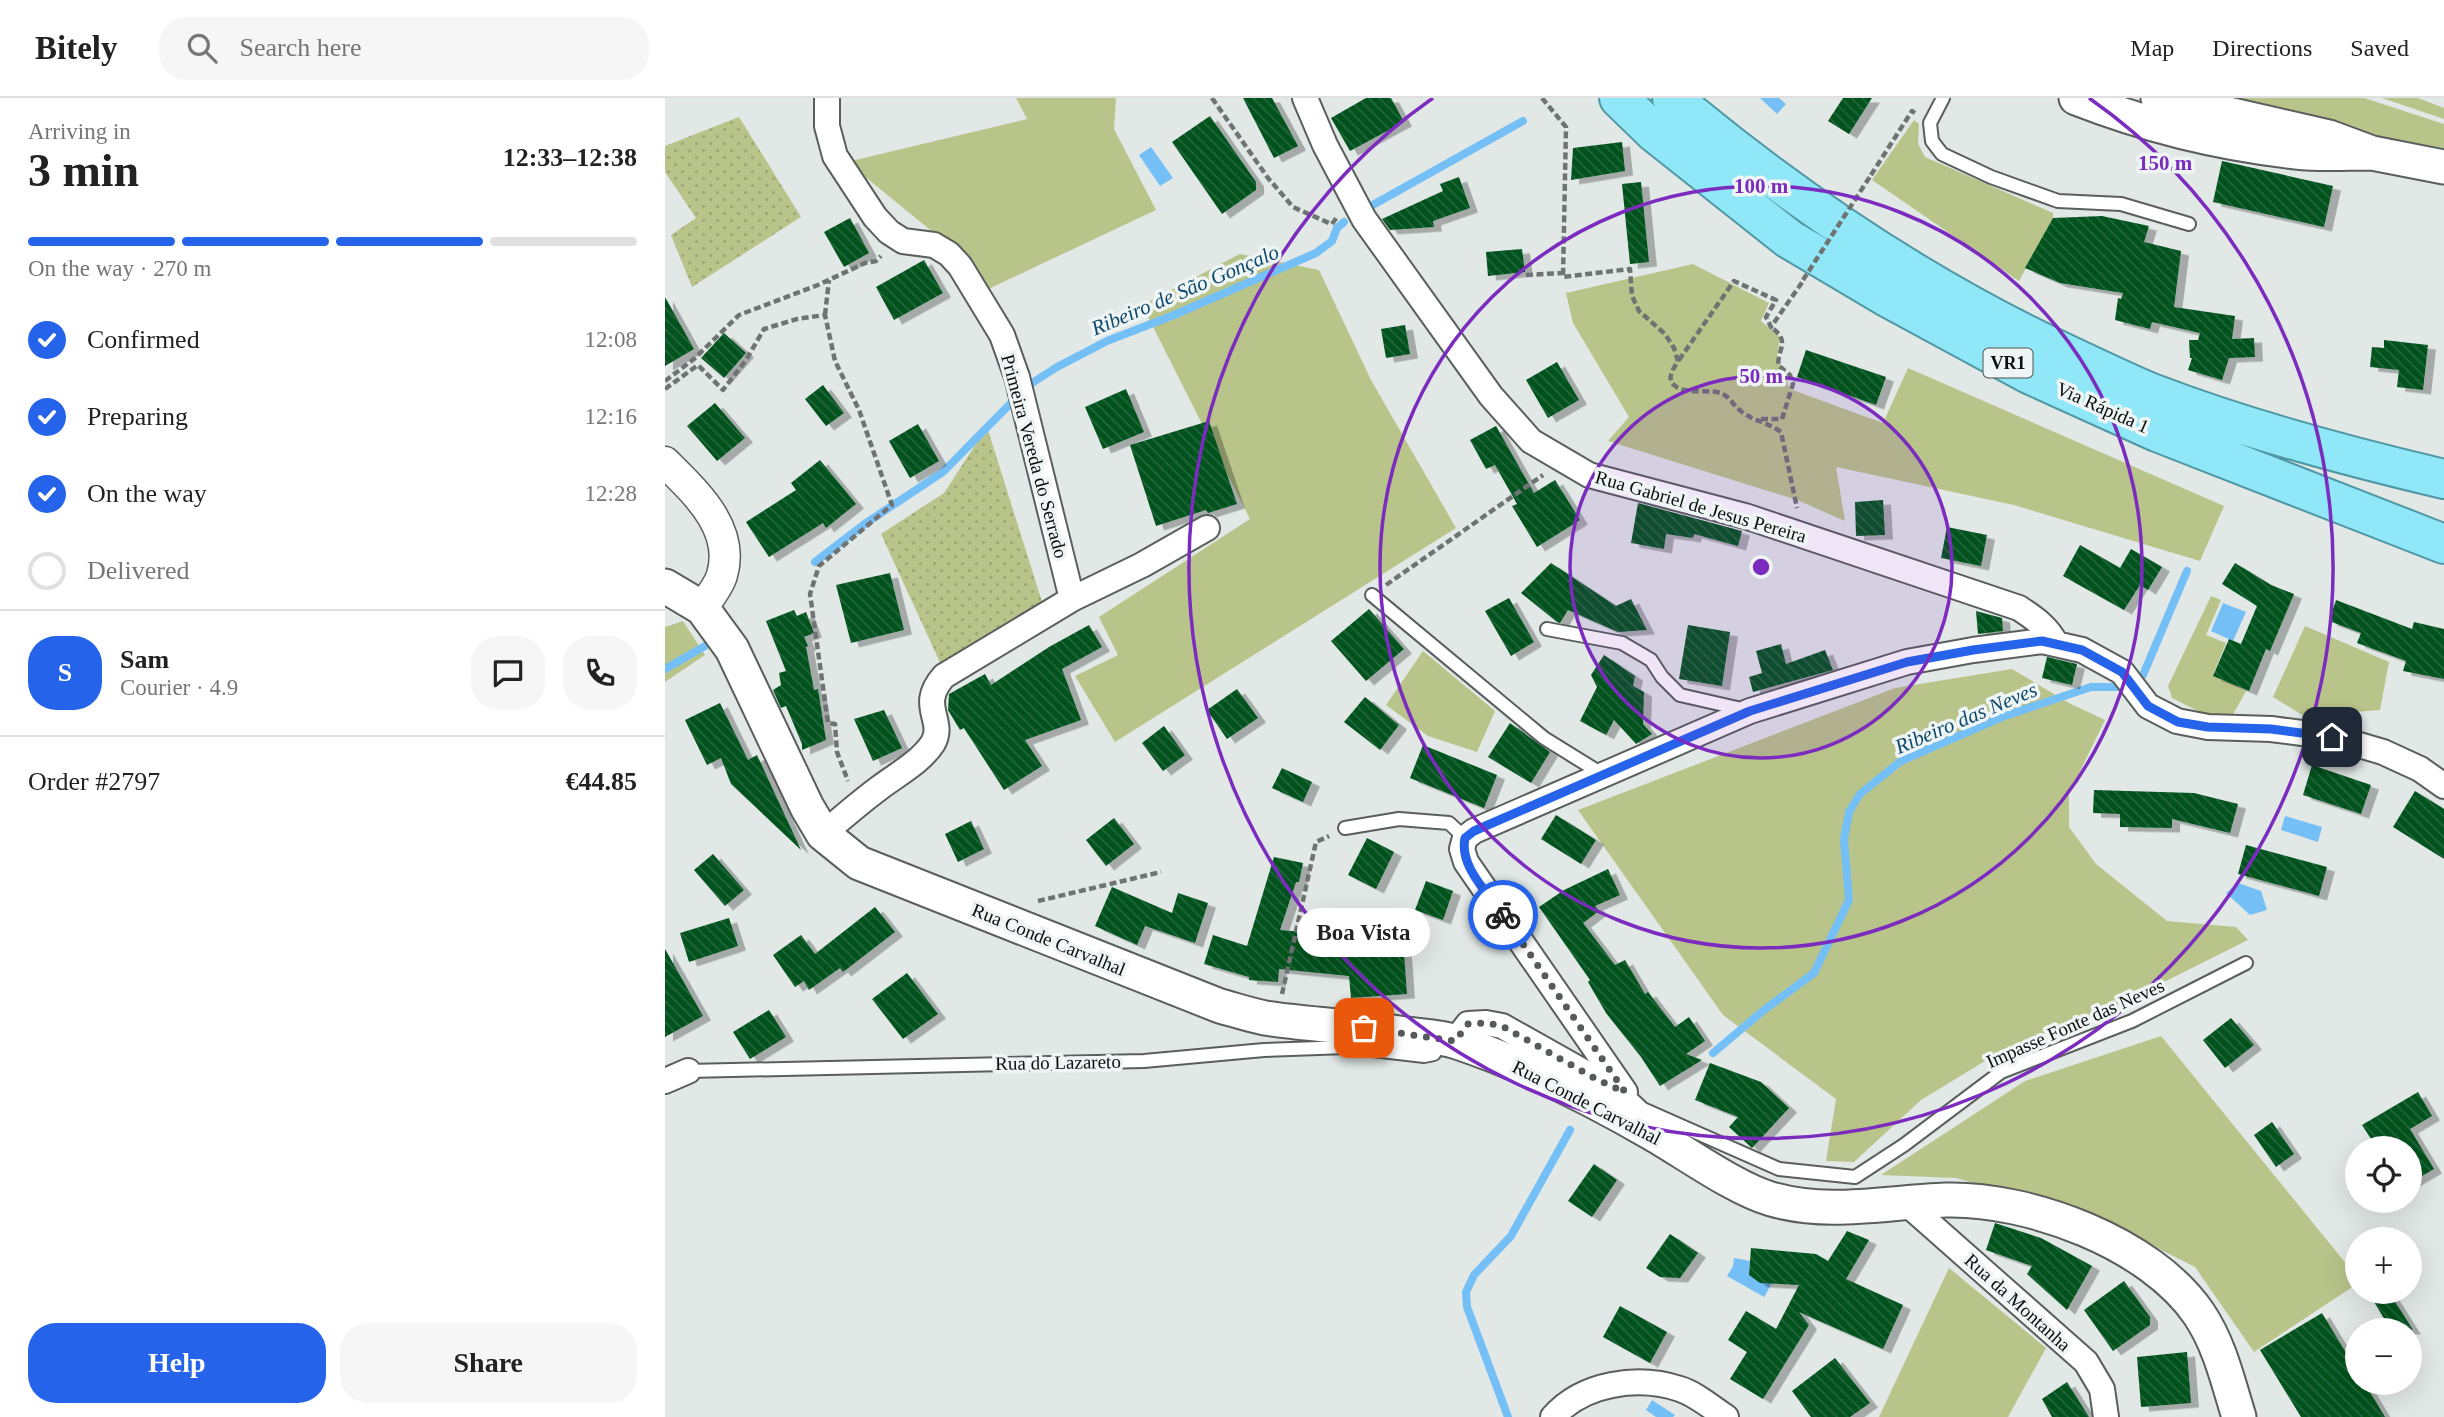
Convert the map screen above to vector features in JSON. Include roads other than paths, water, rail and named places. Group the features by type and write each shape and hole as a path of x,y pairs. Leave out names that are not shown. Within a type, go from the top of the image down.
{"highway":[{"name":"Via Rápida 1","path":"1619,98 1654,132 1789,239 1885,296 2029,374 2157,432 2444,544"},
{"name":"Via Rápida 1","path":"1672,98 1725,142 1842,229 1975,309 2043,344 2152,393 2244,426 2348,456 2444,479"}],"main road":[{"path":"2076,98 2203,136 2297,152 2372,153"},
{"path":"2158,98 2329,137 2372,153 2444,167"},
{"name":"Rua Conde Carvalhal","path":"665,586 702,608 733,649 807,807 823,834 859,863 1220,1006 1276,1019 1448,1040 1549,1080 1618,1114 1734,1181 1769,1198 1803,1206 1855,1209 1905,1202 1950,1200 2005,1206 2057,1219 2130,1251 2179,1289 2199,1313 2221,1355 2239,1417"}],"street":[{"name":"Primeira Vereda do Serrado","path":"827,98 827,126 835,156 875,217 889,232 903,241 934,245 949,254 960,266 1002,335 1017,377 1072,598"},
{"name":"Rua Gabriel de Jesus Pereira","path":"1305,98 1348,192 1364,219 1511,421 1531,441 1589,475 1745,516 2018,608 2040,622 2056,644"},
{"path":"665,462 703,500 717,523 724,549 722,575 702,608"},
{"path":"823,834 924,754 935,740 932,692 944,676 1072,598 1142,565 1207,528"},
{"path":"1625,1092 1466,862 1462,849 1465,838 1474,831 1750,711 1907,662 2042,641 2082,650 2122,672 2148,706 2178,722 2332,737 2383,752 2420,769 2444,786"},
{"path":"1448,1040 1468,1024 1502,1026 1598,1080 1625,1092"},
{"name":"Rua do Lazareto","path":"665,1081 688,1071"},
{"name":"Rua da Montanha","path":"1905,1202 2086,1362 2102,1389 2106,1417"},
{"path":"1553,1417 1597,1388 1649,1382 1681,1389 1726,1417"}],"lane":[{"path":"1943,98 1930,123 1932,141 1942,154 1991,177 2058,201 2121,204 2189,224"},
{"path":"1372,595 1544,738 1602,774"},
{"path":"1547,629 1622,643 1651,660 1662,677 1680,695 1750,711"},
{"path":"1345,828 1399,819 1449,823 1465,838"},
{"name":"Impasse Fonte das Neves","path":"1625,1092 1643,1109 1779,1169 1855,1177 1904,1145 2001,1072 2132,1021 2246,964"},
{"name":"Rua do Lazareto","path":"688,1071 1144,1061 1264,1050 1347,1047 1424,1056 1434,1054 1448,1040"}],"water":[{"path":"1760,98 1779,98 1786,104 1777,114"},
{"path":"1151,147 1173,178 1160,186 1139,155"},
{"path":"2223,603 2246,612 2233,641 2211,631"},
{"path":"2285,816 2322,827 2318,842 2281,830"},
{"path":"2238,883 2261,891 2267,910 2250,915 2226,893"},
{"path":"1734,1258 1750,1261 1749,1275 1760,1282 1772,1283 1764,1297 1727,1276"},
{"path":"1652,1400 1675,1415 1656,1417 1646,1410"}],"waterway":[{"name":"Ribeiro de São Gonçalo","path":"1371,206 1523,121"},
{"name":"Ribeiro de São Gonçalo","path":"1032,383 1107,341 1316,253 1332,241 1337,228 1344,222"},
{"name":"Ribeiro de São Gonçalo","path":"815,562 866,523 943,472 1011,403"},
{"name":"Ribeiro das Neves","path":"2143,675 2187,571"},
{"name":"Ribeiro de São Gonçalo","path":"665,669 705,646"},
{"name":"Ribeiro das Neves","path":"1713,1053 1814,973 1849,900 1844,839 1849,812 1860,794 1901,761 2002,717 2091,687 2118,687"},
{"name":"Ribeiro das Neves","path":"1508,1417 1467,1307 1466,1292 1474,1275 1511,1236 1570,1130"}],"place":[{"name":"Boa Vista","path":"1364,1028"}]}
